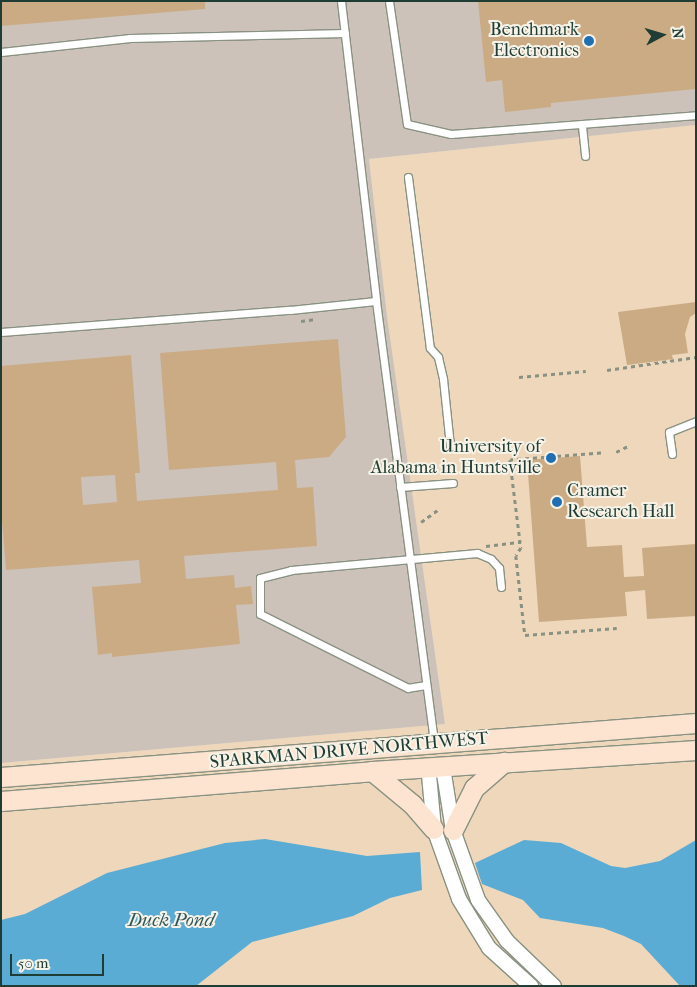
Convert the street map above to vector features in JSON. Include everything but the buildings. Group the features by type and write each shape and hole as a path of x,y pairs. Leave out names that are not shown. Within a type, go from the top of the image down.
{"main road":[{"name":"SPARKMAN DRIVE NORTHWEST","path":"1,777 696,723"},
{"name":"SPARKMAN DRIVE NORTHWEST","path":"1,801 372,771 696,750"},
{"path":"452,830 474,788 504,762"},
{"path":"372,771 412,804 434,829"}],"street":[{"path":"434,744 436,767 429,776 434,829 459,899 489,948 531,986"},
{"path":"436,767 444,774 452,830 478,900 507,941 554,986"}],"lane":[{"path":"341,1 376,300 434,744"},
{"path":"389,1 407,124 451,134 582,126 696,115"},
{"path":"1,52 130,38 345,33"},
{"path":"582,126 585,156"},
{"path":"408,177 430,348 438,357 443,379 450,446"},
{"path":"1,332 290,310 376,300"},
{"path":"672,454 670,432 696,421"},
{"path":"400,487 454,483"},
{"path":"426,685 408,688 260,614 260,578 291,570 410,561 477,553 491,559 499,568 501,587"}],"path":[{"path":"301,321 316,319"},
{"path":"607,370 696,358"},
{"path":"519,378 586,371"},
{"path":"616,452 628,446"},
{"path":"601,453 510,460 521,548 516,556 526,635 617,628"},
{"path":"421,522 439,509"},
{"path":"486,546 520,542"}],"shaded area":[{"path":"1,1 696,1 696,125 369,159 387,316 445,724 1,763"},
{"name":"University of Alabama in Huntsville","path":"696,125 696,986 1,986 1,763 445,724 387,316 369,159"}],"water":[{"name":"Duck Pond","path":"265,839 367,856 420,852 422,890 390,898 353,916 252,942 196,986 1,986 1,920 25,914 107,873 225,843"},
{"path":"524,840 561,843 611,866 625,868 660,861 696,840 696,986 680,986 641,944 603,928 540,918 523,900 482,884 475,863"}],"place":[{"name":"Benchmark Electronics","path":"589,41"},
{"name":"University of Alabama in Huntsville","path":"551,458"},
{"name":"Cramer Research Hall","path":"557,502"}]}
